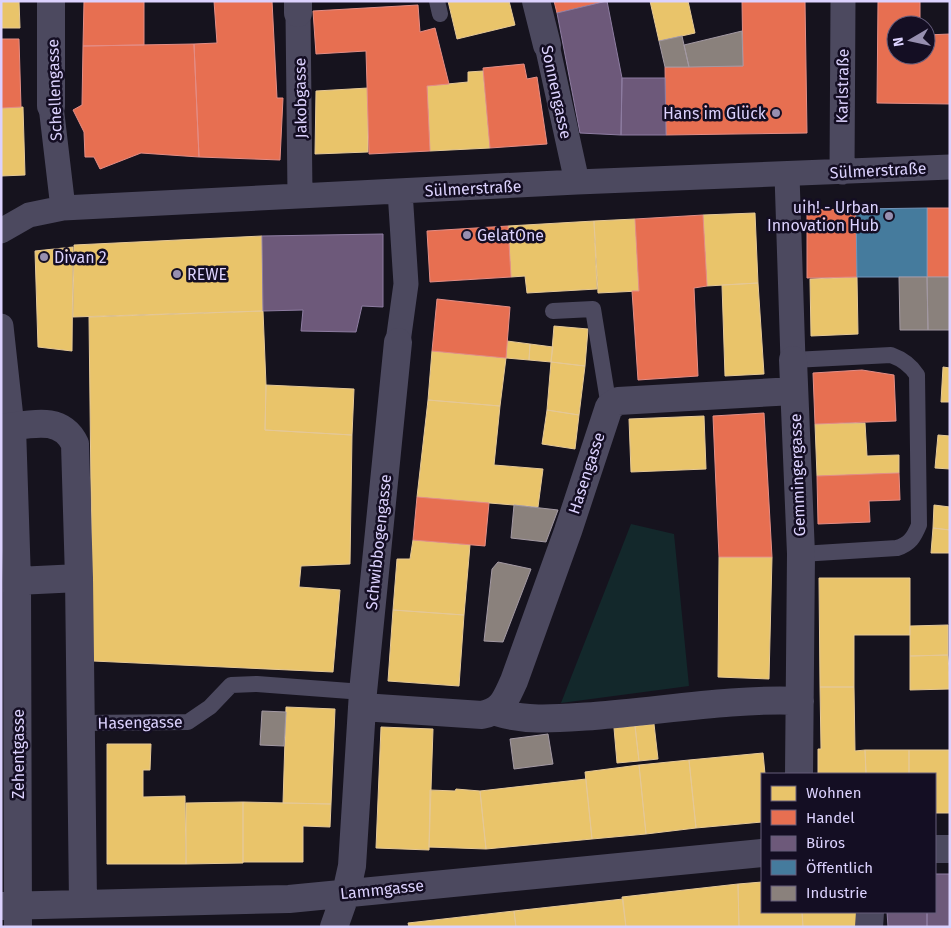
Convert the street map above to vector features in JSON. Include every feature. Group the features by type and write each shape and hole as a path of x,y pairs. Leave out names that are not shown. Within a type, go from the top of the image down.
{"street":[{"name":"Schellengasse","path":"51,1 51,106 63,208"},
{"name":"Sonnengasse","path":"536,1 577,182"},
{"name":"Karlstraße","path":"842,172 843,1"},
{"name":"Jakobgasse","path":"298,7 300,196"},
{"name":"Sülmerstraße","path":"1,231 30,215 63,208 577,182 950,167"},
{"name":"Gemmingergasse","path":"788,175 801,554 799,773"},
{"name":"Schwibbogengasse","path":"334,927 346,893 352,866 363,699 398,342 406,284 400,191"},
{"name":"Zehentgasse","path":"1,326 6,427 18,581 13,913"},
{"path":"609,407 618,401 794,391"},
{"name":"Hasengasse","path":"496,712 505,701 514,681 568,532 609,407"},
{"path":"6,427 53,423 70,433 75,444 82,723 82,902"},
{"path":"18,581 79,578"},
{"name":"Hasengasse","path":"363,699 482,715 496,712 510,716 555,718 652,712 774,700 800,701"},
{"path":"936,849 950,848"},
{"name":"Lammgasse","path":"13,913 82,902 289,899 761,853"},
{"path":"869,927 870,913"}],"lane":[{"path":"553,311 594,309 609,407"},
{"path":"793,360 890,355 901,359 912,368 917,376 919,525 914,537 906,545 897,548 801,554"},
{"name":"Hasengasse","path":"82,723 188,722 210,707 231,686 257,684 363,699"}],"green space":[{"path":"631,524 674,534 689,686 561,703"}],"building: Wohnen":[{"path":"1,1 19,1 20,28 1,28"},
{"path":"448,1 509,1 515,25 457,39"},
{"path":"650,1 688,1 695,33 659,41"},
{"path":"483,71 490,148 430,151 427,86 468,82 468,72"},
{"path":"368,88 368,152 315,154 316,91"},
{"path":"23,107 25,175 1,176 1,108"},
{"path":"755,213 758,283 707,286 703,215"},
{"path":"635,219 639,291 598,293 594,221"},
{"path":"594,221 597,289 527,293 525,276 511,277 508,226"},
{"path":"262,236 263,311 73,317 74,245"},
{"path":"73,247 72,351 38,347 35,251"},
{"path":"857,277 858,334 811,336 810,279"},
{"path":"758,283 764,374 725,376 722,285"},
{"path":"263,311 266,385 265,430 352,435 350,564 301,566 299,587 340,590 333,672 93,661 89,317"},
{"path":"554,326 588,329 585,366 551,362"},
{"path":"507,341 530,344 529,360 506,358"},
{"path":"530,344 553,347 551,362 529,360"},
{"path":"432,351 506,358 500,406 428,400"},
{"path":"551,362 585,366 579,415 547,410"},
{"path":"943,367 950,368 950,402 941,402"},
{"path":"266,385 354,389 352,435 265,430"},
{"path":"428,400 500,406 494,465 543,469 538,507 417,497"},
{"path":"547,410 579,415 575,449 542,444"},
{"path":"704,416 706,469 631,472 629,419"},
{"path":"865,423 867,456 899,455 899,473 817,476 815,424"},
{"path":"938,435 950,436 950,469 935,468"},
{"path":"934,505 950,507 950,530 933,528"},
{"path":"933,528 950,530 950,553 931,553"},
{"path":"413,540 470,545 464,615 393,610 397,559 410,559"},
{"path":"719,557 772,557 769,679 718,677"},
{"path":"819,578 910,578 910,635 854,635 854,687 820,687"},
{"path":"393,610 464,615 459,686 388,681"},
{"path":"948,625 948,655 910,656 910,626"},
{"path":"948,655 950,689 910,690 910,656"},
{"path":"820,687 854,687 855,751 865,750 866,773 818,773 818,749 821,749"},
{"path":"286,707 335,709 331,804 283,803"},
{"path":"654,724 658,759 639,761 635,726"},
{"path":"635,726 639,761 617,763 614,728"},
{"path":"381,727 433,729 429,850 376,848"},
{"path":"107,744 151,744 150,770 143,770 143,797 185,796 186,864 107,864"},
{"path":"865,750 909,750 909,773 866,773"},
{"path":"909,750 950,750 950,813 936,813 936,773 909,773"},
{"path":"763,753 765,773 761,773 761,822 696,828 689,760"},
{"path":"689,760 696,828 646,834 639,765"},
{"path":"639,765 646,834 592,839 585,772"},
{"path":"586,779 592,839 486,849 480,791"},
{"path":"456,789 480,791 486,849 429,847 430,790 455,791"},
{"path":"243,802 331,804 330,827 303,826 303,862 243,862"},
{"path":"243,802 243,863 186,864 186,803"},
{"path":"761,882 761,913 802,913 803,927 739,927 738,884"},
{"path":"738,884 739,927 626,927 622,897"},
{"path":"623,899 626,927 516,927 514,911"},
{"path":"514,911 516,927 409,927 408,923"},
{"path":"802,913 860,913 860,927 803,927"}],"building: Handel":[{"path":"84,1 144,1 144,45 83,46"},
{"path":"214,1 272,1 277,98 283,98 280,160 199,157 194,44 217,43"},
{"path":"554,1 608,1 557,13"},
{"path":"742,1 805,1 807,133 666,135 665,67 743,66"},
{"path":"878,1 920,1 920,15 886,15 886,65 936,65 936,35 950,34 950,104 877,103"},
{"path":"418,5 420,32 435,28 449,84 427,86 430,151 369,154 366,51 316,54 313,11"},
{"path":"1,39 19,39 21,107 1,108"},
{"path":"194,44 199,157 141,153 100,169 94,157 85,157 84,132 73,110 82,105 83,46"},
{"path":"524,64 527,79 537,77 547,144 490,148 483,68"},
{"path":"927,208 950,208 950,277 927,277"},
{"path":"856,209 857,277 807,278 807,210"},
{"path":"703,215 707,286 694,288 698,376 638,380 632,291 639,291 635,219"},
{"path":"508,226 511,277 430,282 427,231"},
{"path":"437,299 510,307 506,358 432,351"},
{"path":"862,370 894,375 896,421 815,424 813,373"},
{"path":"764,413 772,557 719,557 713,416"},
{"path":"899,473 900,500 869,501 870,522 818,524 817,476"},
{"path":"417,497 489,503 485,546 413,540"}],"building: Büros":[{"path":"607,1 622,78 621,135 580,133 557,13"},
{"path":"622,78 665,78 666,135 621,135"},
{"path":"383,234 383,307 362,306 356,332 301,331 303,310 263,311 262,236"},
{"path":"936,874 950,874 950,927 927,927 927,913 936,913"},
{"path":"887,913 927,913 927,927 888,927"}],"building: Öffentlich":[{"path":"927,208 927,277 857,277 856,209"}],"building: Industrie":[{"path":"742,31 743,66 689,67 684,45"},
{"path":"682,36 689,67 665,67 659,41"},
{"path":"899,277 927,277 928,330 900,330"},
{"path":"927,277 950,277 950,330 928,330"},
{"path":"514,505 558,510 546,542 511,538"},
{"path":"498,562 531,569 503,642 484,641 492,569"},
{"path":"262,711 286,712 284,746 260,745"},
{"path":"548,734 553,764 514,769 510,739"}],"place":[{"name":"Hans im Glück","path":"776,113"},
{"name":"uih! - Urban Innovation Hub","path":"889,216"},
{"name":"GelatOne","path":"467,235"},
{"name":"Divan 2","path":"44,257"},
{"name":"REWE","path":"177,274"}]}
